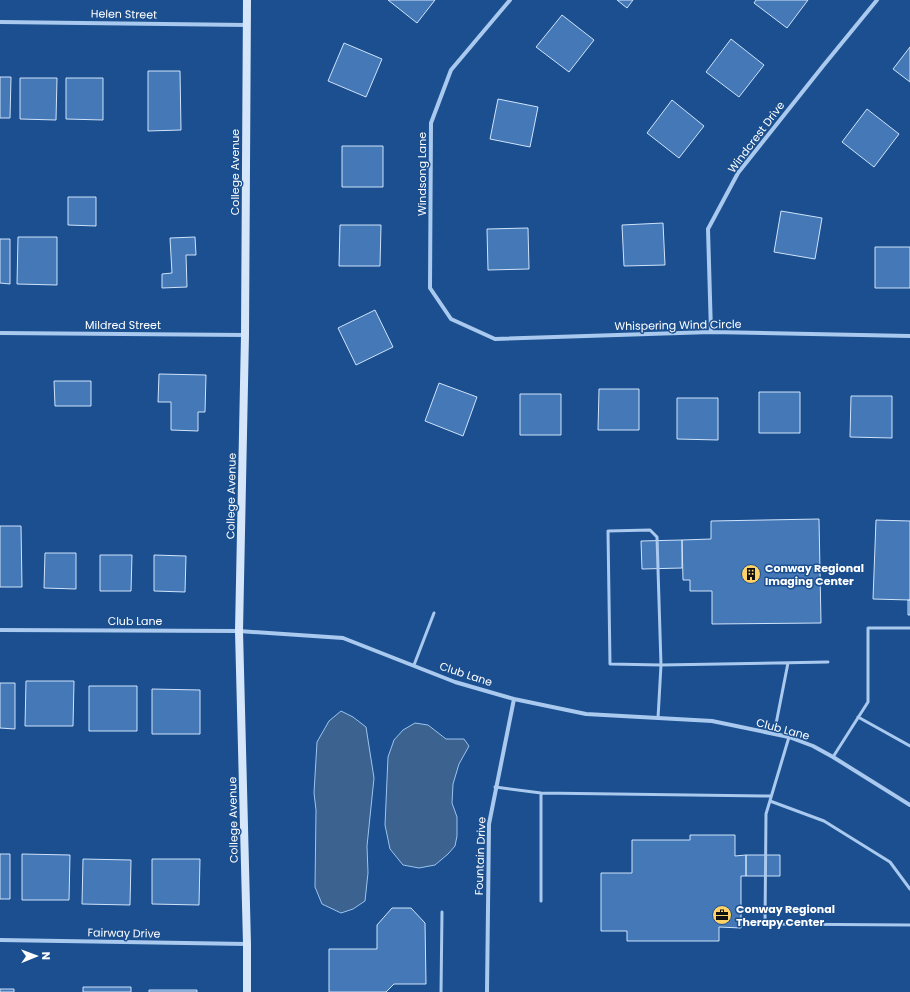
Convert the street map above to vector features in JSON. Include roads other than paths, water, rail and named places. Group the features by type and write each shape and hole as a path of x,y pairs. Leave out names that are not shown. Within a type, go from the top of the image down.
{"street":[{"name":"College Avenue","path":"247,0 245,335 239,630 247,992"},
{"name":"Windsong Lane","path":"451,319 430,288 431,123 451,70 510,0"},
{"name":"Windcrest Drive","path":"711,332 708,229 738,173 877,0"},
{"name":"Helen Street","path":"0,22 247,25"},
{"name":"Whispering Wind Circle","path":"451,319 495,339 711,332 910,336"},
{"name":"Mildred Street","path":"0,333 245,335"},
{"name":"Club Lane","path":"0,630 239,630 343,638 455,682 514,699 586,714 712,721 790,737 834,756 910,805"},
{"name":"Fountain Drive","path":"487,992 489,824 495,787 514,699"},
{"name":"Fairway Drive","path":"0,940 247,944"}],"lane":[{"path":"658,718 661,665 657,537 650,530 608,531 610,664 661,665 828,662"},
{"path":"414,665 434,614"},
{"path":"834,756 868,702 868,628 910,628"},
{"path":"774,734 788,663"},
{"path":"858,717 910,746"},
{"path":"790,737 766,814 765,924 910,925"},
{"path":"495,787 541,793 771,796"},
{"path":"541,793 541,901"},
{"path":"770,801 824,821 890,862 910,889"},
{"path":"441,992 442,912"}],"water":[{"path":"341,711 353,717 366,727 374,778 367,846 368,873 365,901 353,909 341,913 322,904 315,887 316,810 314,793 317,742 329,721"},
{"path":"415,723 428,725 446,739 464,739 469,746 459,764 453,784 452,803 457,817 457,836 455,846 435,865 419,868 403,865 390,849 385,825 388,757 394,740 403,730"}],"place":[{"name":"Conway Regional Imaging Center","path":"751,574"},
{"name":"Conway Regional Therapy Center","path":"722,915"}]}
